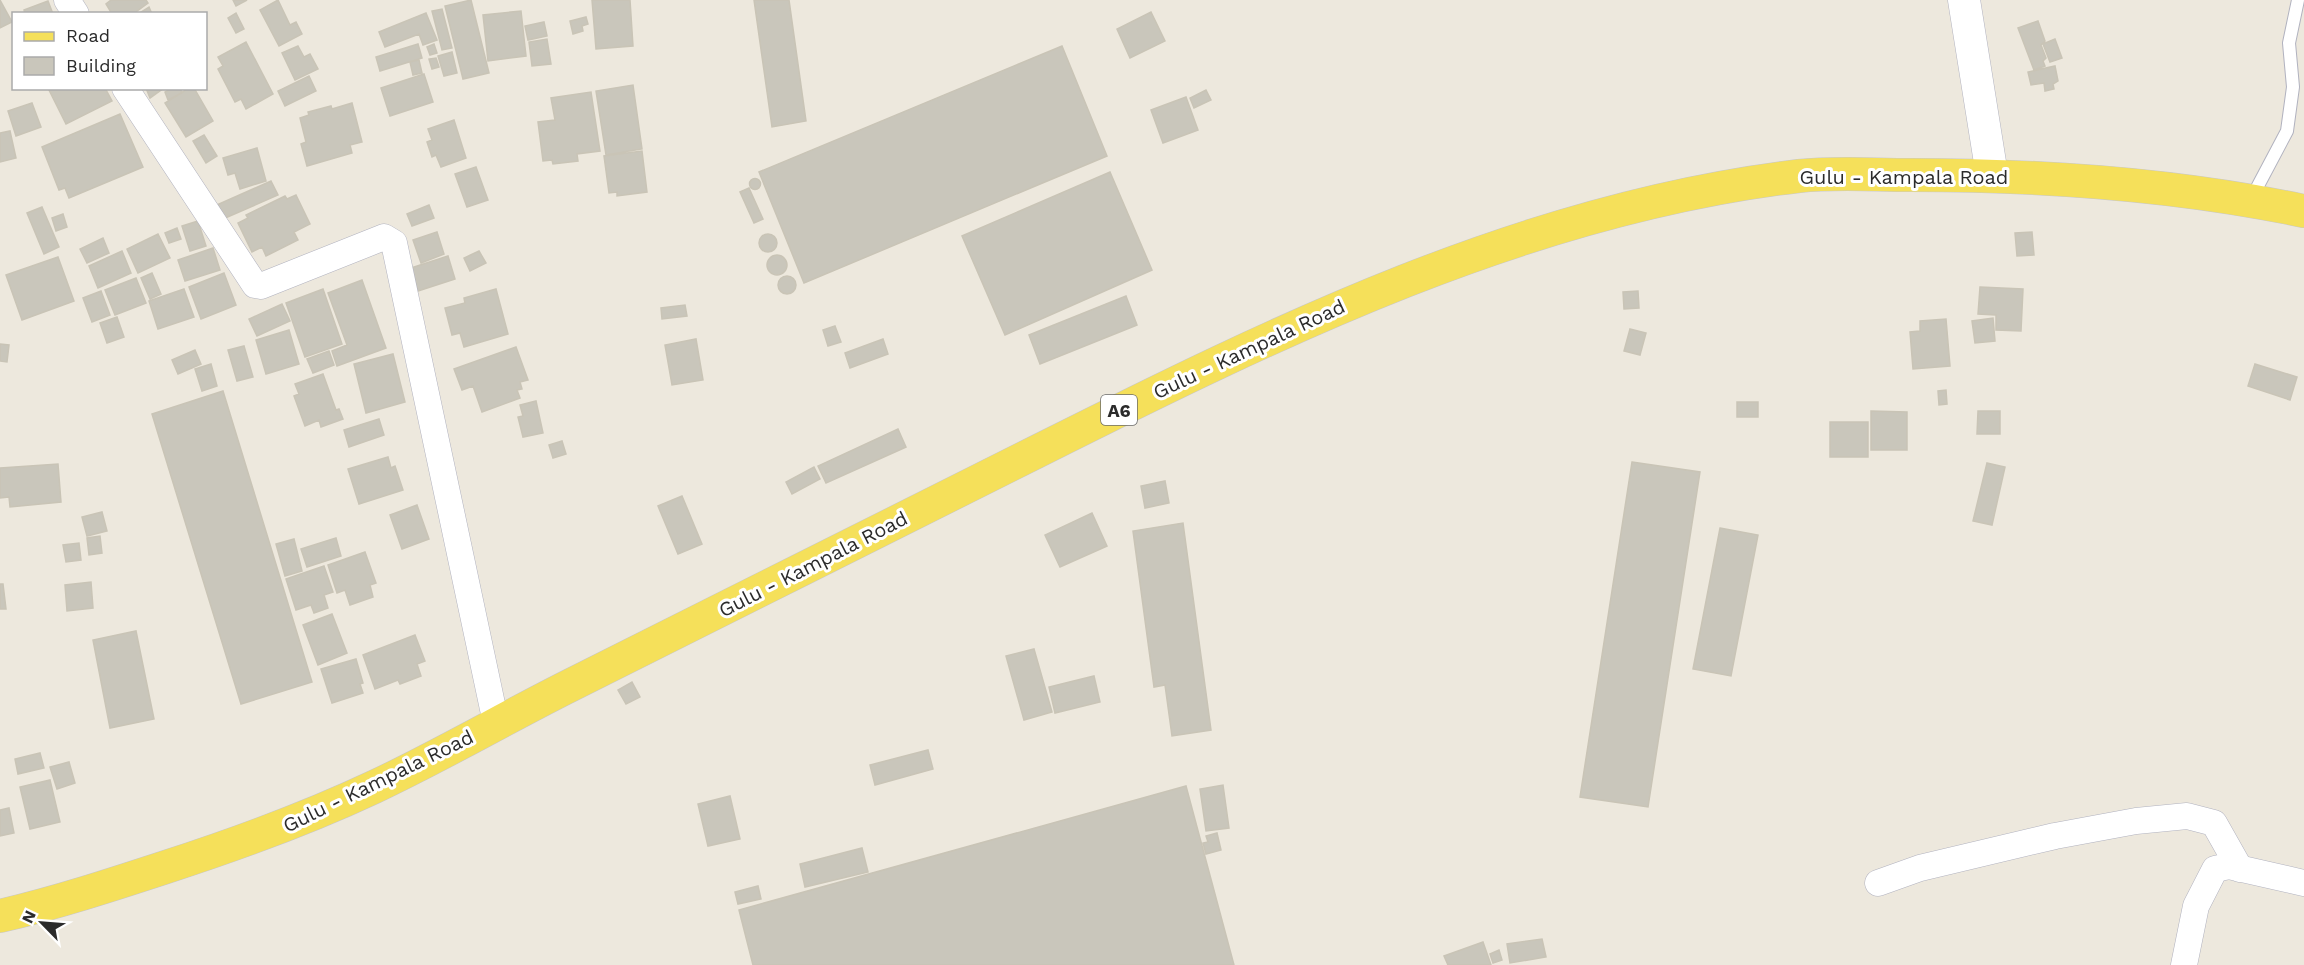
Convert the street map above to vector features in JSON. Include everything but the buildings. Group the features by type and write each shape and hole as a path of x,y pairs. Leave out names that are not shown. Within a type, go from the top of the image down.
{"main road":[{"name":"Gulu - Kampala Road","path":"0,916 54,904 273,832 377,786 496,723 1189,375 1333,309 1453,262 1596,217 1740,184 1809,175 1992,175 2127,185 2250,200 2304,211"}],"street":[{"path":"1964,0 1992,175"},
{"path":"126,90 255,285 261,286 384,237 394,243 496,723"},
{"path":"1878,883 1920,868 2055,836 2136,821 2187,816 2214,823 2240,869"},
{"path":"2184,965 2196,906 2211,874 2221,867 2304,883"}],"lane":[{"path":"2250,200 2287,131 2293,87 2289,43 2298,0"}]}
